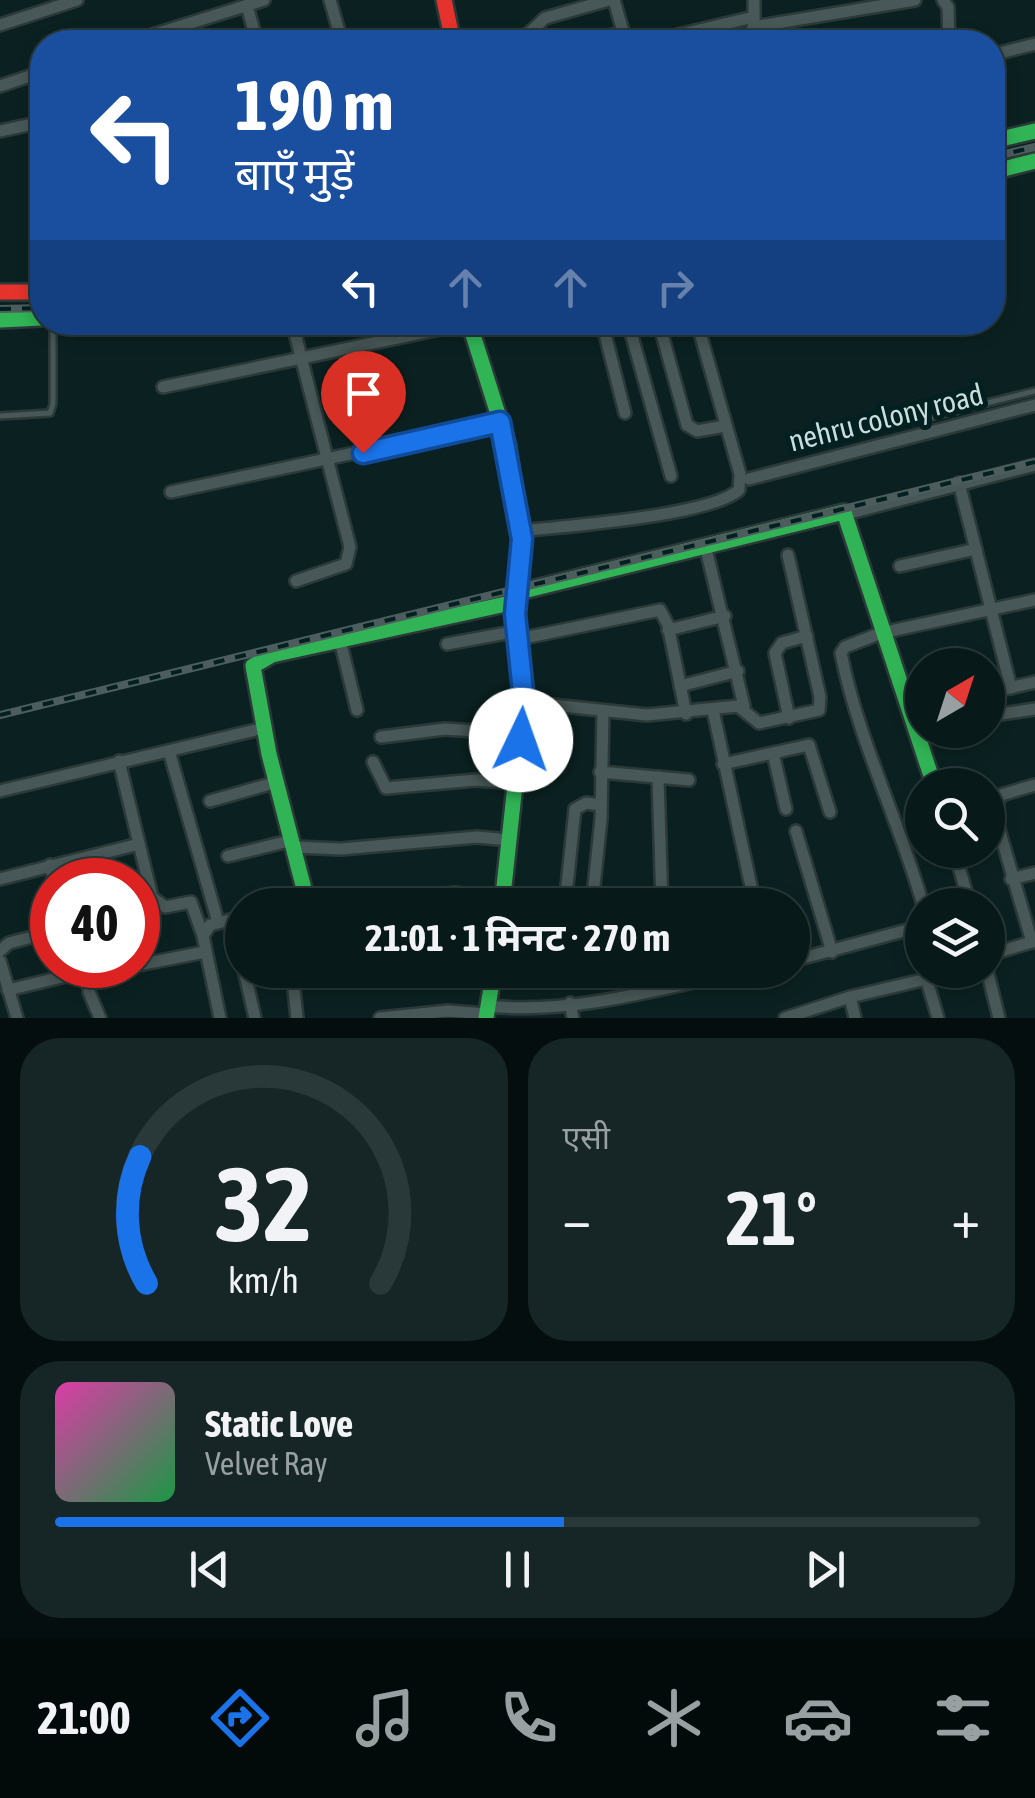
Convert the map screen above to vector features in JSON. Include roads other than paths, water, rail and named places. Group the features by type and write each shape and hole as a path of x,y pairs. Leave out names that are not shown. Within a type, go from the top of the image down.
{"main road":[{"path":"444,0 450,30"},
{"path":"1005,138 1035,131"},
{"path":"1005,168 1035,160"},
{"path":"0,292 30,292"},
{"path":"0,320 30,319"},
{"path":"473,335 500,422 521,531 515,598 524,702 504,888"},
{"path":"304,888 264,728 254,666 272,655 515,598 704,545 846,514 881,633 905,690"}],"street":[{"path":"0,24 77,0"},
{"path":"169,30 264,0"},
{"path":"330,0 339,30"},
{"path":"540,30 546,18 612,0 621,30"},
{"path":"754,0 754,30"},
{"path":"819,0 821,16"},
{"path":"712,30 915,0"},
{"path":"943,0 948,7 949,30"},
{"path":"246,6 253,30"},
{"path":"1005,51 1035,44"},
{"path":"0,86 30,76"},
{"path":"0,132 30,125"},
{"path":"296,335 350,558 337,570 296,580"},
{"path":"163,386 409,335"},
{"path":"605,335 625,413"},
{"path":"632,335 671,476"},
{"path":"662,335 687,424 697,432 724,426"},
{"path":"521,531 644,516 734,495 740,474 700,335"},
{"name":"nehru colony road","path":"749,479 1035,405"},
{"path":"171,492 500,422"},
{"path":"846,514 1035,465"},
{"path":"959,484 1011,688"},
{"path":"704,545 725,616 744,706 754,722 812,713 820,705 788,554"},
{"path":"900,566 976,548"},
{"path":"918,888 897,816 852,698 842,653 845,646 881,633 1035,600"},
{"path":"446,644 654,610 664,615 686,714"},
{"path":"668,630 725,616"},
{"path":"790,718 775,653 782,643 806,636"},
{"path":"340,640 357,710"},
{"path":"680,686 738,672"},
{"path":"1005,689 1035,682"},
{"path":"524,702 603,711 686,714 744,706"},
{"path":"1005,713 1035,709"},
{"path":"713,710 751,888"},
{"path":"594,888 601,805 603,711"},
{"path":"0,791 264,728"},
{"path":"381,737 445,729 521,734"},
{"path":"723,764 803,746 814,749 830,812"},
{"path":"169,751 218,922"},
{"path":"773,753 786,809"},
{"path":"119,762 143,858"},
{"path":"373,762 386,788 476,780 515,783"},
{"path":"600,772 689,780"},
{"path":"658,778 661,888"},
{"path":"210,801 277,782"},
{"path":"1005,948 1033,942 996,825 996,802 1011,790 1035,785"},
{"path":"567,888 575,810 586,803 601,805"},
{"path":"796,831 832,952"},
{"path":"228,856 294,843 341,849 478,837 509,840"},
{"path":"80,858 139,844"},
{"path":"0,879 30,871"},
{"path":"1011,879 1035,873"},
{"path":"160,904 191,902 203,936 218,1018"},
{"path":"203,936 225,921"},
{"path":"810,957 905,931"},
{"path":"0,951 9,943 30,938"},
{"path":"160,961 205,952"},
{"path":"0,961 13,1017"},
{"path":"8,990 30,985"},
{"path":"785,1018 850,997 905,986"},
{"path":"91,988 100,1018"},
{"path":"248,988 255,1018"},
{"path":"294,988 297,1018"},
{"path":"380,1018 448,1012 535,1013 660,988"},
{"path":"929,988 938,1018"},
{"path":"992,988 999,1018"},
{"path":"850,997 855,1018"},
{"path":"570,1003 574,1018"}],"lane":[{"path":"0,416 50,412 54,404 53,335"},
{"path":"911,422 1035,391"}],"railway":[{"path":"1005,154 1035,147"},
{"path":"0,309 30,308"},
{"path":"0,715 1035,462"}]}
